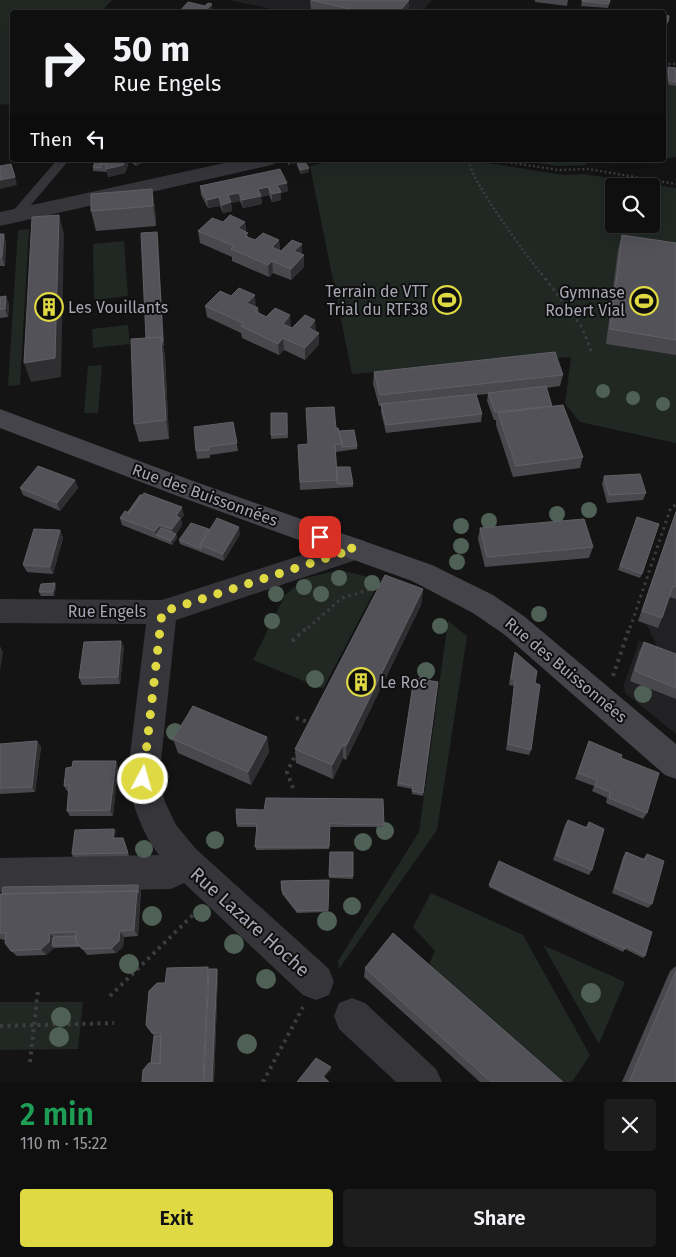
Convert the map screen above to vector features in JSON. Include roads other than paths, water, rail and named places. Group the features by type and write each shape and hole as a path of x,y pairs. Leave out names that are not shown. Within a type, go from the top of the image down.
{"street":[{"path":"8,217 258,162"},
{"name":"Rue des Buissonnées","path":"0,418 184,488 422,573 483,604 515,626 600,696 676,764"},
{"name":"Rue Engels","path":"0,611 162,612 354,549"},
{"name":"Rue Lazare Hoche","path":"162,612 143,779 149,804 164,836 184,861 316,982"},
{"name":"Rue Lazare Hoche","path":"0,875 171,872 184,861"},
{"path":"352,1016 423,1082"}],"lane":[{"path":"8,217 61,162"}],"place":[{"name":"Terrain de VTT Trial du RTF38","path":"447,300"},
{"name":"Gymnase Robert Vial","path":"644,301"},
{"name":"Les Vouillants","path":"49,307"},
{"name":"Le Roc","path":"361,682"}]}
